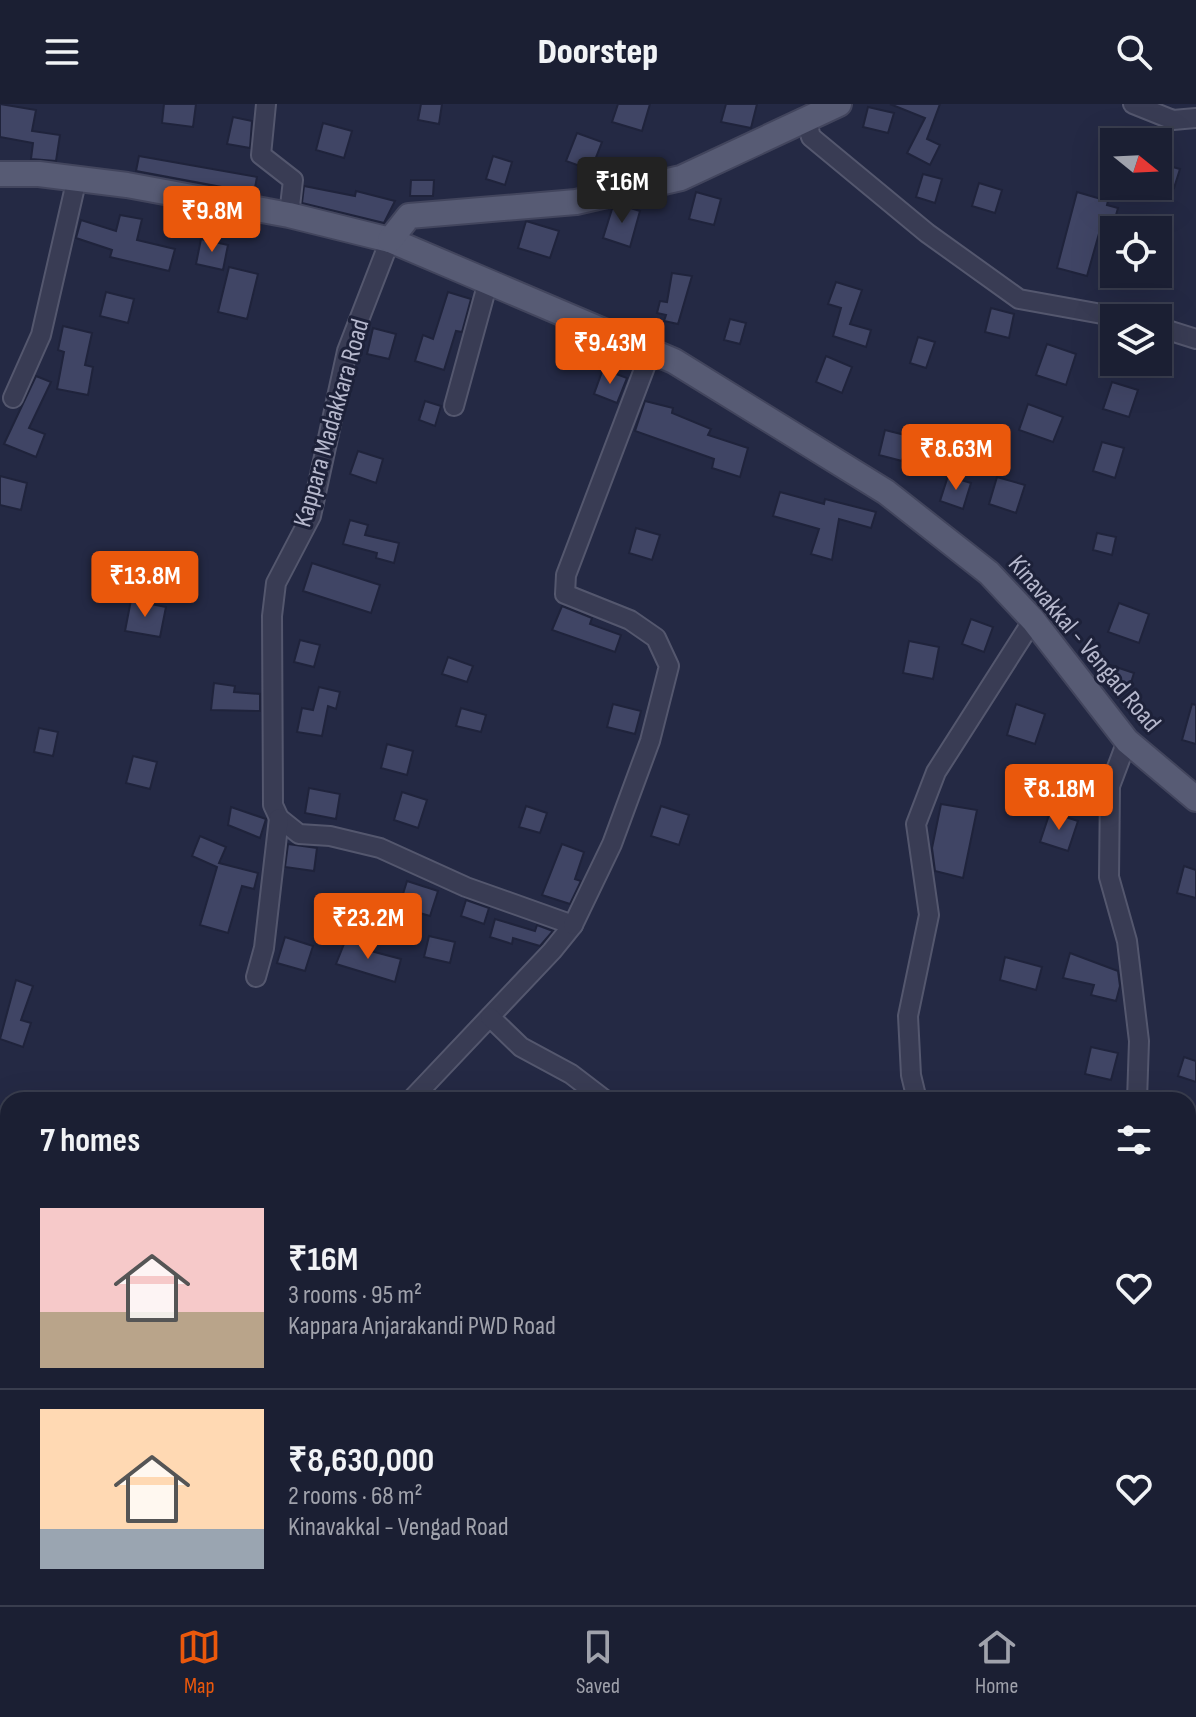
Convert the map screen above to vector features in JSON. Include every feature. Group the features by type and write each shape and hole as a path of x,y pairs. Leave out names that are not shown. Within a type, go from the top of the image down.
{"main road":[{"path":"390,240 409,216 576,202 681,178 839,104"},
{"name":"Kinavakkal - Vengad Road","path":"0,174 77,178 289,215 390,240 674,361 886,492 989,573 1033,620 1127,741 1196,799"}],"street":[{"path":"261,177 266,104"},
{"path":"1133,104 1173,120 1196,118"},
{"path":"806,119 811,137 927,233 1019,299 1100,313"},
{"path":"263,158 293,180 289,215"},
{"path":"13,398 41,335 77,178"},
{"name":"Kappara Madakkara Road","path":"256,977 264,948 279,818 273,805 272,616 276,583 311,516 347,351 390,240"},
{"path":"454,406 488,282"},
{"path":"1172,331 1196,339"},
{"path":"419,1092 573,925 612,844 650,741 669,666 656,638 630,620 565,594 566,575 651,351"},
{"path":"915,1092 911,1075 908,1016 929,915 916,824 936,772 1033,620"},
{"path":"1127,741 1110,786 1109,877 1127,941 1139,1041 1137,1092"},
{"path":"279,818 299,834 330,836 380,848 466,887 573,925"},
{"path":"490,1017 521,1047 571,1074 595,1092"}],"building":[{"path":"0,104 36,110 32,131 60,135 56,161 31,159 33,143 0,137"},
{"path":"164,104 196,104 193,127 162,123"},
{"path":"421,104 442,104 439,124 418,120"},
{"path":"618,104 650,104 642,131 612,122"},
{"path":"726,104 757,104 751,128 721,122"},
{"path":"890,104 940,104 927,139 940,145 930,165 907,153 925,118"},
{"path":"868,107 894,113 888,133 863,127"},
{"path":"233,117 252,121 250,148 227,144"},
{"path":"323,123 352,131 344,158 316,150"},
{"path":"577,133 602,142 591,170 566,161"},
{"path":"139,156 257,177 254,193 136,171"},
{"path":"493,156 512,162 505,185 486,179"},
{"path":"1172,167 1180,169 1172,187"},
{"path":"923,174 942,179 935,203 916,197"},
{"path":"411,180 434,180 433,196 410,196"},
{"path":"979,183 1002,190 995,213 972,206"},
{"path":"304,186 355,196 356,191 395,201 384,223 302,203"},
{"path":"696,192 721,199 714,225 689,219"},
{"path":"1077,192 1108,201 1107,205 1118,208 1116,216 1100,216 1100,230 1087,276 1057,268"},
{"path":"624,206 640,211 630,247 603,238 612,209"},
{"path":"120,215 142,219 137,240 175,249 169,271 110,257 112,250 76,238 81,220 116,231"},
{"path":"526,221 559,231 550,258 518,248"},
{"path":"201,239 228,245 223,270 196,264"},
{"path":"229,267 258,274 247,319 218,312"},
{"path":"672,273 692,276 678,324 664,321 666,315 657,313 660,301 667,302"},
{"path":"836,282 862,290 850,324 871,330 866,347 833,336 841,308 828,304"},
{"path":"106,292 134,299 128,323 100,316"},
{"path":"448,292 471,299 462,332 456,331 444,370 415,361 423,335 433,339"},
{"path":"991,308 1014,314 1009,338 985,332"},
{"path":"730,319 746,323 740,344 724,340"},
{"path":"63,326 92,333 85,365 93,367 88,395 57,389 64,352 58,350"},
{"path":"373,328 396,334 389,359 367,354"},
{"path":"918,337 935,342 926,368 910,363"},
{"path":"1047,344 1076,354 1066,385 1036,375"},
{"path":"826,356 852,367 842,393 816,382"},
{"path":"603,369 627,378 617,403 594,394"},
{"path":"36,376 51,382 29,428 45,434 36,457 4,444"},
{"path":"1112,382 1138,390 1129,417 1103,409"},
{"path":"425,401 441,406 435,426 419,420"},
{"path":"645,401 673,408 672,413 711,429 708,435 748,448 740,477 712,468 714,459 635,431"},
{"path":"1028,404 1063,417 1053,442 1019,430"},
{"path":"885,430 909,436 902,461 879,455"},
{"path":"1102,442 1124,448 1115,478 1093,471"},
{"path":"358,451 383,459 376,483 350,474"},
{"path":"0,476 27,483 21,510 0,505"},
{"path":"948,476 971,483 963,509 940,501"},
{"path":"997,477 1025,485 1016,513 989,504"},
{"path":"780,492 824,504 825,499 876,512 871,528 839,519 832,560 811,554 819,529 773,516"},
{"path":"350,520 368,525 365,535 399,543 394,563 376,558 377,553 343,544"},
{"path":"636,528 660,535 652,560 629,553"},
{"path":"1097,533 1116,537 1112,555 1093,550"},
{"path":"312,563 380,585 371,613 303,591"},
{"path":"131,600 166,607 160,637 125,631"},
{"path":"1119,603 1149,614 1139,643 1108,632"},
{"path":"562,606 592,618 590,624 621,635 615,652 552,630"},
{"path":"971,619 993,627 984,652 962,644"},
{"path":"300,640 320,645 314,667 294,662"},
{"path":"909,641 939,647 933,679 903,673"},
{"path":"448,657 473,666 467,682 442,674"},
{"path":"1110,665 1134,673 1129,689 1104,681"},
{"path":"214,683 235,686 234,692 260,694 260,711 211,710"},
{"path":"319,687 340,692 336,709 328,706 322,736 297,732 302,708 313,710"},
{"path":"613,704 641,711 635,734 607,727"},
{"path":"1016,704 1045,714 1035,744 1007,735"},
{"path":"1192,704 1196,705 1196,744 1182,740"},
{"path":"461,708 486,715 481,732 456,726"},
{"path":"39,728 58,732 53,756 34,752"},
{"path":"387,744 413,751 407,775 381,768"},
{"path":"133,756 157,762 150,789 126,783"},
{"path":"309,788 340,794 336,819 305,813"},
{"path":"402,792 427,800 418,828 394,820"},
{"path":"941,804 977,810 963,878 935,871 932,848"},
{"path":"526,806 547,813 540,833 519,827"},
{"path":"661,806 689,815 679,845 651,836"},
{"path":"231,807 266,819 260,838 228,825"},
{"path":"1050,812 1078,821 1068,851 1040,842"},
{"path":"200,836 226,847 219,863 258,873 254,889 242,886 228,933 200,925 217,867 192,856"},
{"path":"288,844 317,848 314,871 285,867"},
{"path":"562,844 584,852 575,879 581,881 570,904 542,895"},
{"path":"1184,866 1196,870 1196,898 1177,893"},
{"path":"407,881 438,891 430,916 399,907"},
{"path":"466,900 489,908 484,924 461,916"},
{"path":"495,919 535,931 537,925 553,931 540,946 513,938 512,944 490,937"},
{"path":"429,936 455,942 450,963 424,957"},
{"path":"285,937 313,946 305,971 277,963"},
{"path":"346,939 368,947 367,950 401,959 395,982 336,964"},
{"path":"1070,953 1118,971 1120,986 1116,1001 1091,995 1094,985 1063,978"},
{"path":"1005,957 1042,967 1036,990 1000,980"},
{"path":"16,980 33,986 21,1020 31,1023 23,1047 0,1039"},
{"path":"1091,1047 1118,1053 1111,1080 1085,1074"},
{"path":"1184,1057 1196,1061 1196,1082 1178,1076"}]}
